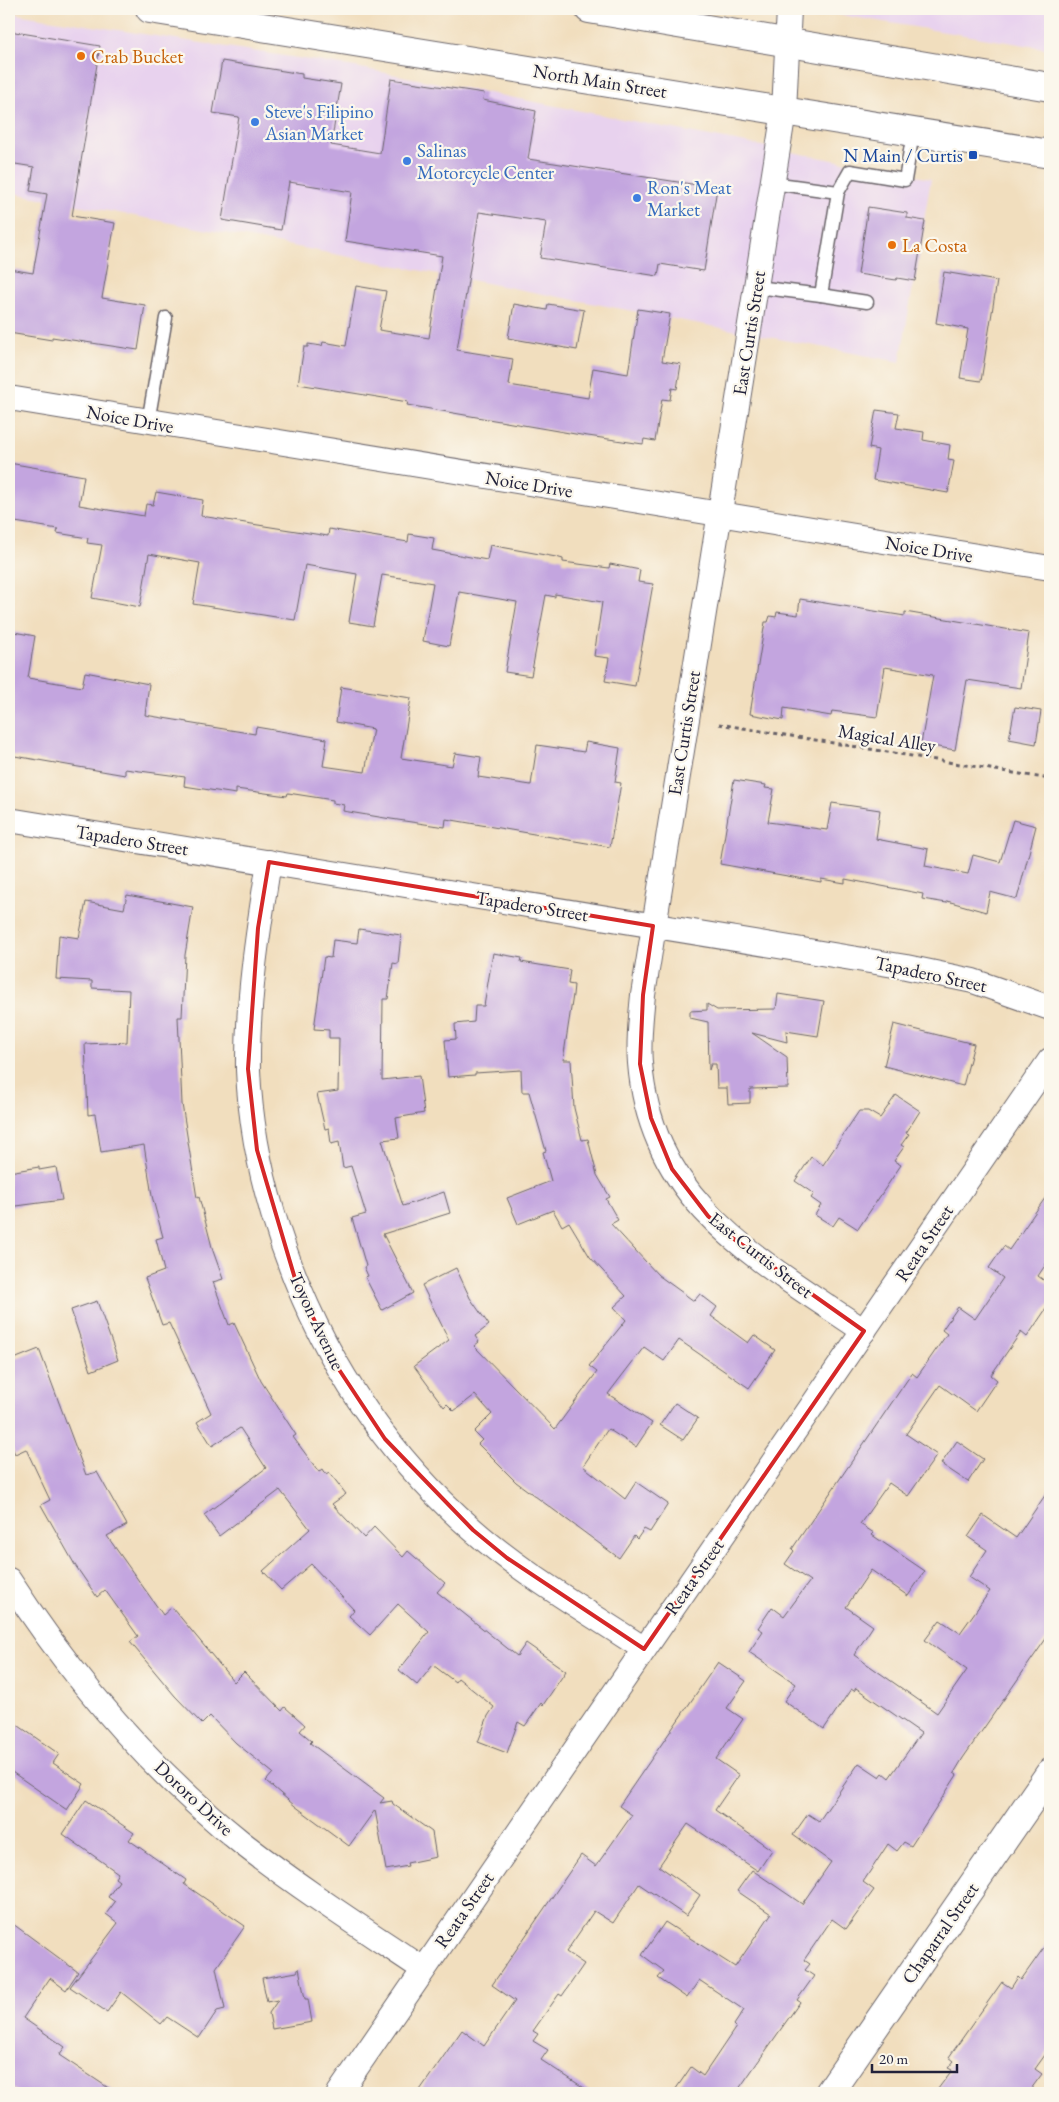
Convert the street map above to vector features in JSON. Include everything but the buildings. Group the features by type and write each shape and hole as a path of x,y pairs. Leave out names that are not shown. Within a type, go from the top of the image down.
{"main road":[{"name":"North Main Street","path":"150,9 185,12 1050,154"},
{"path":"589,9 1050,87"},
{"name":"Chaparral Street","path":"829,2093 1050,1773"}],"street":[{"name":"East Curtis Street","path":"789,9 784,111 653,926 639,1034 640,1064 651,1118 672,1169 687,1192 731,1238 768,1266 864,1331"},
{"name":"Noice Drive","path":"9,398 1050,568"},
{"name":"Tapadero Street","path":"9,820 940,973 993,988 1050,1008"},
{"name":"Toyon Avenue","path":"269,862 258,928 252,981 248,1069 251,1109 257,1150 267,1193 287,1256 315,1325 336,1365 361,1405 386,1438 439,1498 507,1558 644,1649"},
{"name":"Reata Street","path":"339,2093 1050,1060"},
{"name":"Dororo Drive","path":"9,1580 32,1614 90,1690 124,1731 178,1784 241,1841 277,1870 423,1969"}],"lane":[{"path":"822,295 838,192 850,171 905,180 913,133"},
{"path":"772,182 838,192"},
{"path":"757,287 867,302"},
{"path":"148,422 166,318"}],"path":[{"name":"Magical Alley","path":"719,724 1050,779"}],"highlighted area":[{"path":"269,862 653,926 643,995 640,1064 651,1118 672,1169 708,1216 731,1237 864,1331 644,1649 507,1558 473,1530 385,1439 336,1365 296,1282 257,1150 248,1069 258,928"}],"shaded area":[{"path":"804,9 1050,9 1050,49 822,12"},
{"path":"9,13 355,67 931,179 900,362 9,192"}],"place":[{"name":"Crab Bucket","path":"81,56"},
{"name":"Steve's Filipino Asian Market","path":"255,122"},
{"name":"N Main / Curtis","path":"973,155"},
{"name":"Salinas Motorcycle Center","path":"407,161"},
{"name":"Ron's Meat Market","path":"637,198"},
{"name":"La Costa","path":"892,245"}]}
